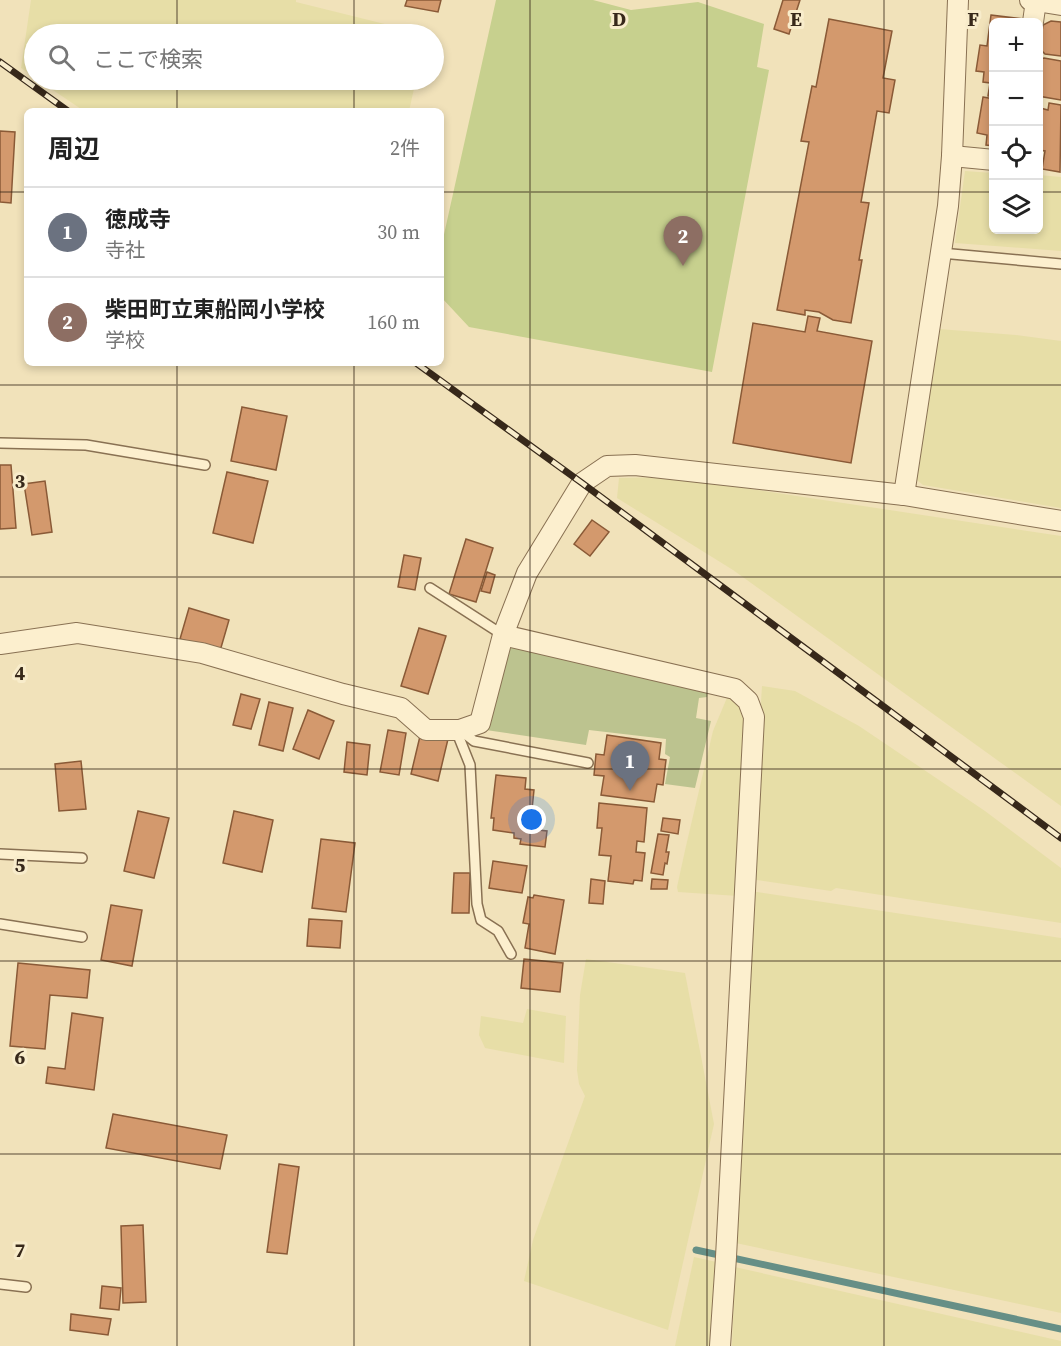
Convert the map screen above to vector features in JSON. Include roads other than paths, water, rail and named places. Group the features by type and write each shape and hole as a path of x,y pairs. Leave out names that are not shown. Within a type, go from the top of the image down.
{"street":[{"path":"904,495 948,206 958,0"},
{"path":"1036,18 1048,2"},
{"path":"952,156 989,160"},
{"path":"0,644 77,633 202,654 401,708 426,730 458,730 480,723 503,635 527,573 582,483 607,466 635,465 904,495 1061,521"},
{"path":"503,635 735,688 748,701 754,717 720,1346"}],"lane":[{"path":"941,253 1061,264"},
{"path":"0,443 86,445 205,465"},
{"path":"430,588 503,635"},
{"path":"458,730 474,741 588,763"},
{"path":"458,730 470,765 477,904 482,920 498,931 511,954"},
{"path":"0,854 82,858"},
{"path":"0,924 82,937"},
{"path":"0,1284 26,1287"}],"waterway":[{"path":"696,1250 1061,1329"}],"railway":[{"path":"0,62 24,79"},
{"path":"39,90 64,108"},
{"path":"420,366 1061,838"}],"place":[{"name":"柴田町立東船岡小学校","path":"683,266"},
{"name":"徳成寺","path":"630,791"}]}
